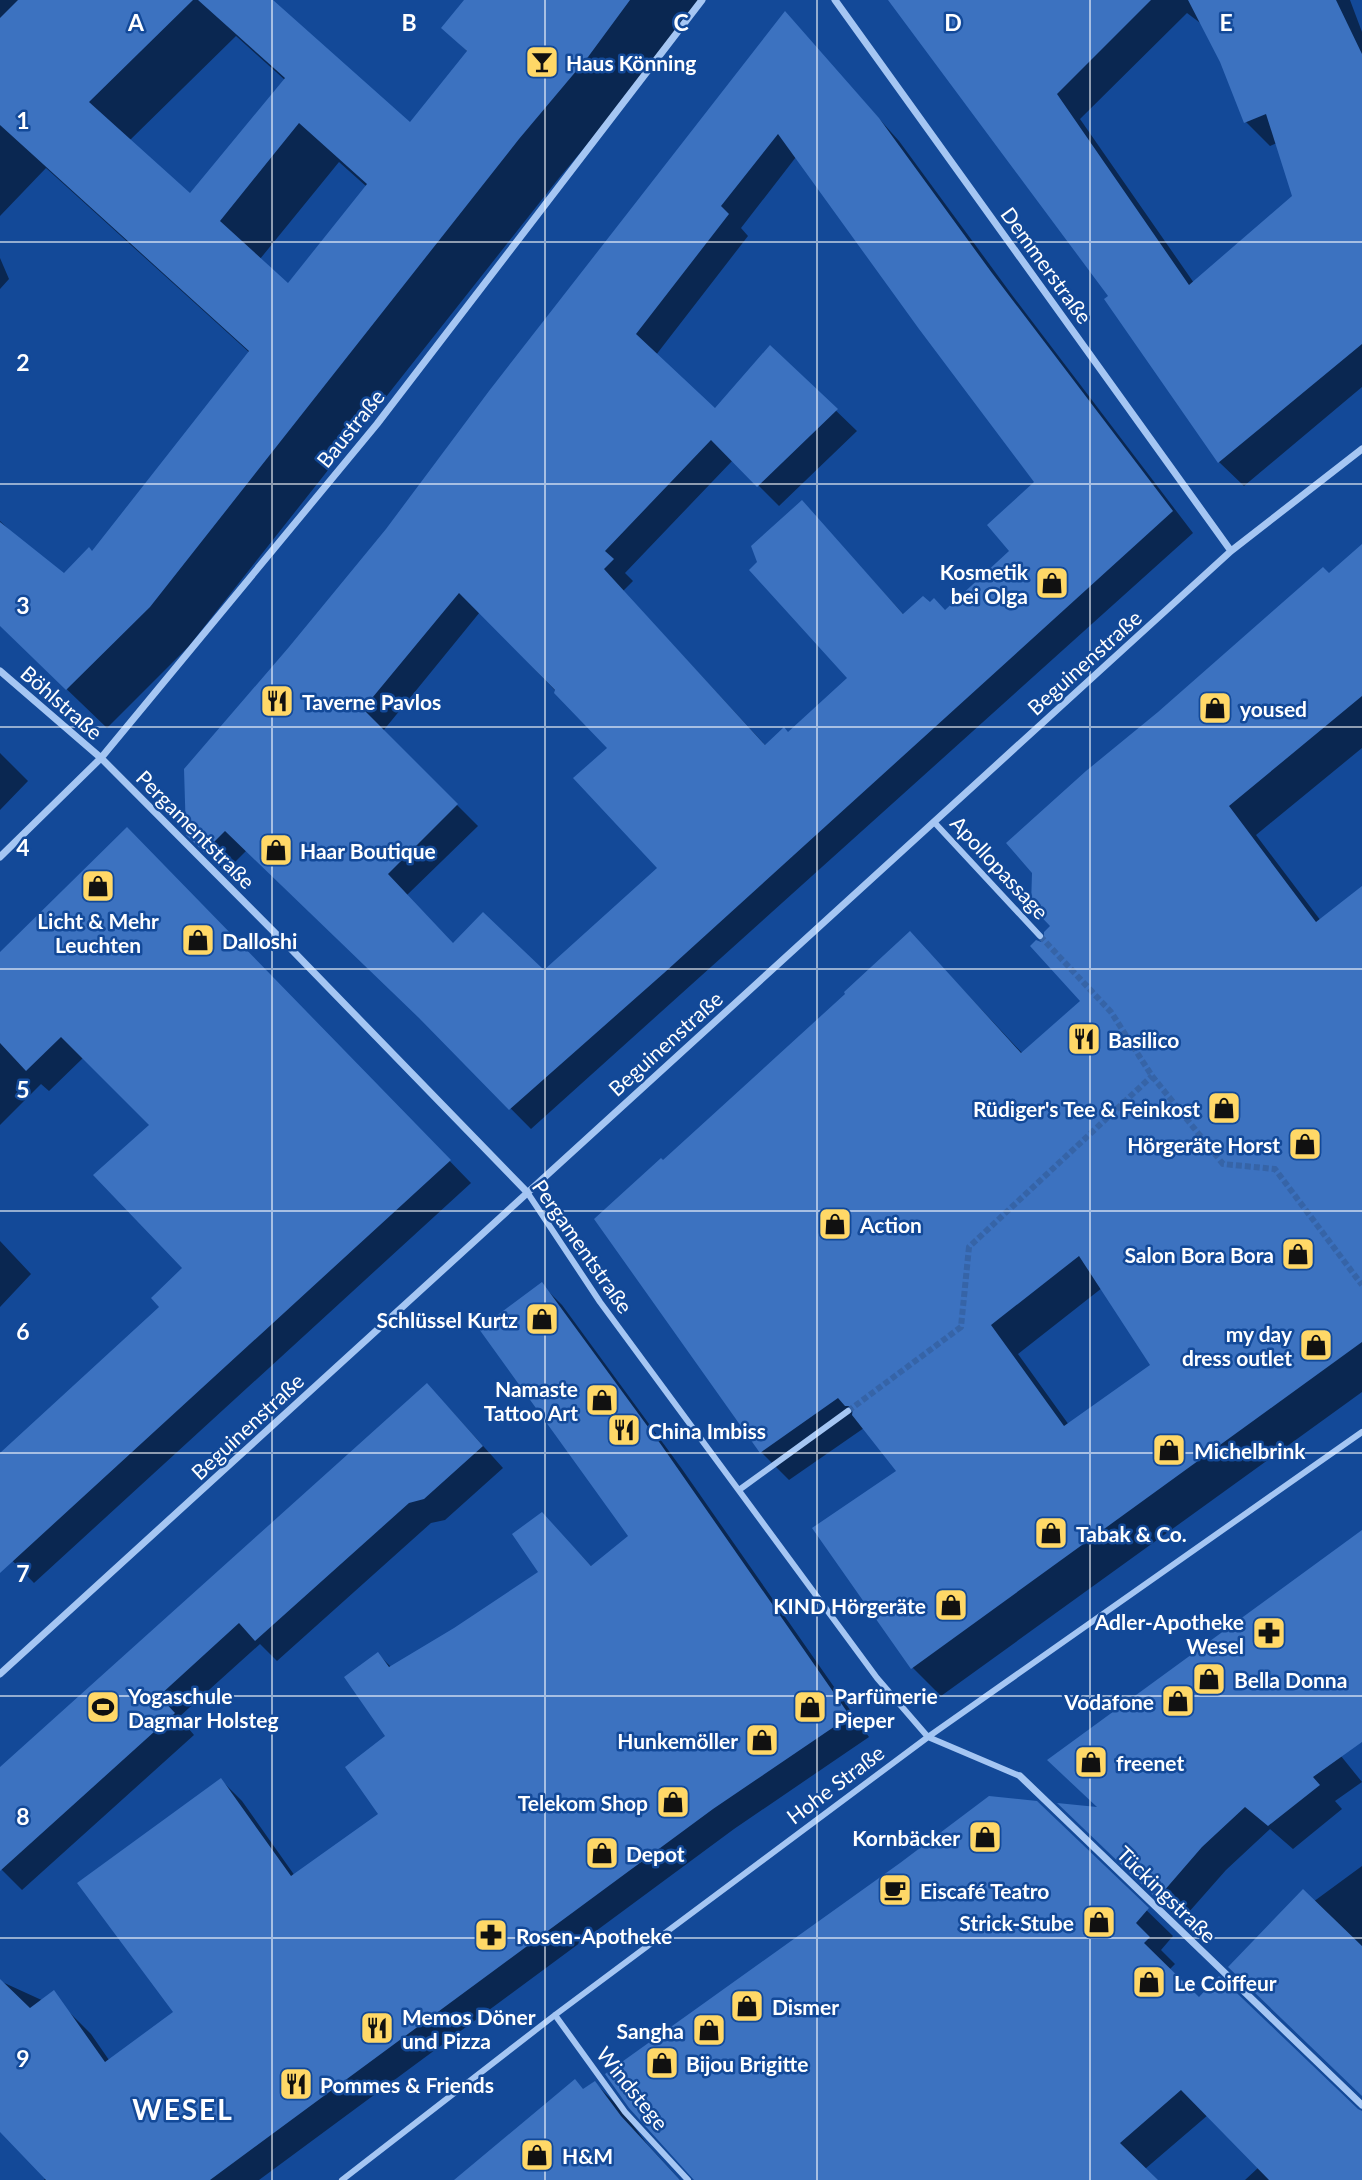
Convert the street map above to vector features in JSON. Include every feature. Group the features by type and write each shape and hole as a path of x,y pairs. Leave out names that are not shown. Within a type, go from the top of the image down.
{"street":[{"name":"Baustraße","path":"0,858 101,758 377,424 702,0"},
{"name":"Demmerstraße","path":"835,0 1231,551"},
{"name":"Beguinenstraße","path":"0,1674 1231,551 1362,449"},
{"name":"Böhlstraße","path":"0,671 101,758"},
{"name":"Pergamentstraße","path":"101,758 527,1192 600,1302 877,1678 928,1737"},
{"name":"Apollopassage","path":"934,822 1040,936"},
{"path":"739,1490 848,1411"},
{"name":"Hohe Straße","path":"342,2180 555,2015 928,1737 1362,1432"},
{"name":"Tückingstraße","path":"928,1737 1020,1776 1362,2105"},
{"name":"Windstege","path":"555,2015 625,2112 688,2180"}],"building":[{"path":"18,0 193,0 89,102 190,193 285,78 198,0 273,0 410,122 467,51 441,28 464,0 630,0 588,57 519,139 150,607 66,690 0,626 0,522 64,573 89,547 92,551 249,351 0,125 0,18","holes":["299,123 367,184 288,283 220,221"]},
{"path":"888,0 1151,0 1057,94 1189,285 1292,196 1266,114 1244,123 1220,62 1188,0 1336,0 1362,54 1362,344 1218,463 1104,299 1108,296"},
{"path":"785,11 879,118 992,273 1173,511 509,1110 419,1018 225,831 204,852 186,835 184,769 386,529 489,391","holes":["778,134 1034,482 987,525 1009,551 945,610 934,598 930,602 923,596 903,614 802,500 751,546 757,562 749,570 847,678 788,732 784,727 765,745 604,569 614,559 605,551 711,440 757,487 838,409 770,345 715,408 636,334 729,214 721,206","459,593 555,690 554,693 607,748 573,778 657,868 544,970 483,912 453,943 388,874 458,804 363,709"]},
{"path":"1362,544 1362,696 1229,806 1316,922 1362,886 1362,1342 911,1669 812,1528 896,1471 852,1415 853,1408 845,1406 838,1398 760,1453 594,1219 661,1158 663,1160 910,931 1021,1053 1080,1001 1030,946 1036,940 1044,940 1044,932 1050,926 1031,906 1032,873 1006,843 1323,567 1329,573","holes":["1079,1256 1150,1365 1064,1426 991,1325"]},
{"path":"127,827 451,1160 0,1573 0,1453 159,1307 151,1298 182,1268 93,1175 149,1125 61,1037 26,1071 0,1043 0,952"},
{"path":"542,1282 662,1446 850,1716 713,1809 210,2180 46,2180 0,2132 0,1979 30,2008 54,1990 105,2062 173,2012 77,1883 221,1778 291,1876 378,1814 345,1767 385,1736 344,1677 378,1652 389,1667 538,1572 512,1534 542,1512 591,1566 628,1536 479,1329"},
{"path":"427,1383 483,1446 424,1499 409,1503 255,1641 239,1623 159,1696 175,1713 0,1871 0,1767"},
{"path":"1362,1530 1362,1742 1313,1777 1320,1785 1268,1826 1245,1807 1202,1847 1157,1899 1057,1803 1097,1807 1047,1760"},
{"path":"989,1796 1037,1801 1149,1908 1136,1923 1150,1937 1144,1943 1199,1997 1219,1976 1362,2111 1362,2180 1269,2180 1181,2090 1120,2143 1158,2180 694,2180 629,2108 605,2074"},
{"path":"1303,1889 1362,1946 1362,2096 1228,1967"},
{"path":"575,2079 583,2089 595,2081 621,2116 680,2180 454,2180"}],"tunnel":[{"path":"1040,936 1111,1012 1152,1076 1223,1164 1275,1169 1362,1285"},
{"path":"848,1411 961,1327 969,1247 1152,1076"}],"place":[{"name":"Haus Könning","path":"542,62"},
{"name":"Kosmetik bei Olga","path":"1052,583"},
{"name":"Taverne Pavlos","path":"277,701"},
{"name":"yoused","path":"1215,708"},
{"name":"Haar Boutique","path":"276,850"},
{"name":"Licht & Mehr Leuchten","path":"98,886"},
{"name":"Dalloshi","path":"198,940"},
{"name":"Basilico","path":"1084,1039"},
{"name":"Rüdiger's Tee & Feinkost","path":"1224,1108"},
{"name":"Hörgeräte Horst","path":"1305,1144"},
{"name":"Action","path":"835,1224"},
{"name":"Salon Bora Bora","path":"1298,1254"},
{"name":"Schlüssel Kurtz","path":"542,1319"},
{"name":"my day dress outlet","path":"1316,1345"},
{"name":"Namaste Tattoo Art","path":"602,1400"},
{"name":"China Imbiss","path":"624,1430"},
{"name":"Michelbrink","path":"1169,1450"},
{"name":"Tabak & Co.","path":"1051,1533"},
{"name":"KIND Hörgeräte","path":"951,1605"},
{"name":"Adler-Apotheke Wesel","path":"1269,1633"},
{"name":"Bella Donna","path":"1209,1679"},
{"name":"Vodafone","path":"1178,1701"},
{"name":"Yogaschule Dagmar Holsteg","path":"103,1707"},
{"name":"Parfümerie Pieper","path":"810,1707"},
{"name":"Hunkemöller","path":"762,1740"},
{"name":"freenet","path":"1091,1762"},
{"name":"Telekom Shop","path":"673,1802"},
{"name":"Kornbäcker","path":"985,1837"},
{"name":"Depot","path":"602,1853"},
{"name":"Eiscafé Teatro","path":"895,1890"},
{"name":"Strick-Stube","path":"1099,1922"},
{"name":"Rosen-Apotheke","path":"491,1935"},
{"name":"Le Coiffeur","path":"1149,1982"},
{"name":"Dismer","path":"747,2006"},
{"name":"Memos Döner und Pizza","path":"377,2028"},
{"name":"Sangha","path":"709,2030"},
{"name":"Bijou Brigitte","path":"662,2063"},
{"name":"Pommes & Friends","path":"296,2084"},
{"name":"H&M","path":"537,2155"}],"district":[{"name":"WESEL","path":"183,2109"}]}
